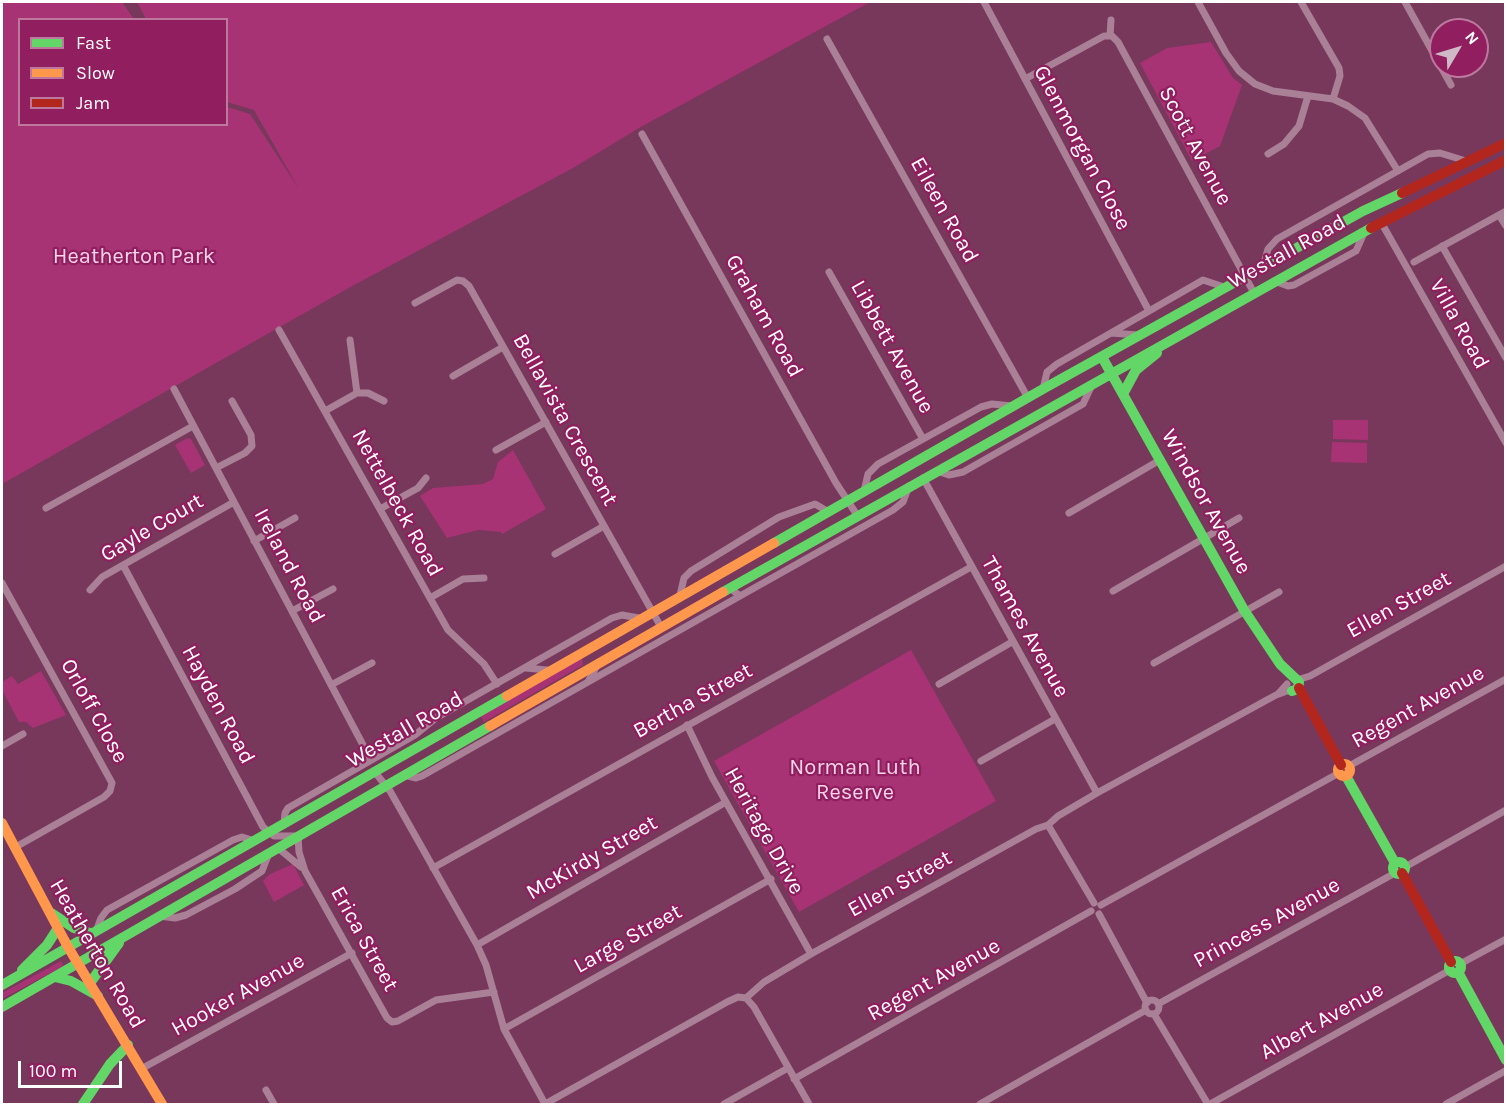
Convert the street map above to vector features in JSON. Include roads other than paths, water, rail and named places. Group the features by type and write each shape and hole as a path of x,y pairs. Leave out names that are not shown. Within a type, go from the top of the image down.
{"main road":[{"name":"Westall Road","path":"13,979 284,824 373,766 848,500 865,485 1043,390 1404,190 1506,143"},
{"name":"Westall Road","path":"2,1007 857,515 1364,231 1506,160"},
{"path":"1123,394 1136,370 1170,341"},
{"name":"Windsor Avenue","path":"1102,357 1244,610 1307,706 1344,770 1506,1061"},
{"path":"697,585 706,601"},
{"name":"Heatherton Road","path":"2,823 68,947 162,1104"},
{"path":"49,911 74,928 94,932"},
{"path":"2,985 13,979 47,945 58,928"},
{"path":"90,983 104,960 125,936"},
{"path":"55,977 71,981 98,996"},
{"path":"83,1104 130,1048"},
{"path":"1505,1071 1506,1061"}],"street":[{"name":"Glenmorgan Close","path":"984,2 1149,311"},
{"path":"1198,2 1226,53 1239,70 1255,84 1273,91 1333,99 1365,118 1398,171"},
{"path":"1301,2 1339,68 1340,76 1333,99"},
{"path":"1404,2 1451,85"},
{"path":"1025,79 1104,36 1110,36 1111,20"},
{"name":"Scott Avenue","path":"1110,36 1118,42 1254,293"},
{"name":"Eileen Road","path":"827,39 1028,398"},
{"path":"1268,154 1291,137 1299,126 1308,96"},
{"name":"Graham Road","path":"642,134 857,515"},
{"name":"Westall Road","path":"1263,267 1268,249 1277,239 1398,171 1433,153 1466,161"},
{"path":"1414,262 1504,212 1506,226"},
{"name":"Villa Road","path":"1381,222 1506,443"},
{"name":"Westall Road","path":"1274,281 1287,286 1356,251 1364,231"},
{"path":"1442,246 1506,358"},
{"name":"Libbett Avenue","path":"829,272 923,439"},
{"name":"Westall Road","path":"1043,390 1047,372 1057,364 1203,280 1227,288"},
{"name":"Bellavista Crescent","path":"415,303 454,281 464,281 470,286 661,627"},
{"name":"Nettelbeck Road","path":"279,330 452,635 484,664 497,684"},
{"path":"1111,333 1140,336"},
{"path":"350,340 357,393"},
{"path":"453,376 503,347"},
{"name":"Westall Road","path":"937,471 949,475 963,472 1083,404 1092,385"},
{"name":"Ireland Road","path":"174,389 373,766 386,784 477,945 494,992 504,1029 545,1104"},
{"path":"325,411 357,393 368,393 384,400"},
{"path":"216,468 245,453 252,446 251,435 232,401"},
{"name":"Westall Road","path":"865,485 878,464 986,405 1013,406"},
{"path":"496,450 546,422"},
{"path":"46,508 193,426"},
{"path":"1069,513 1160,460"},
{"path":"380,509 418,488 426,478"},
{"name":"Thames Avenue","path":"923,478 1096,793"},
{"name":"Westall Road","path":"402,775 411,778 422,776 893,510 903,502 909,486"},
{"name":"Gayle Court","path":"90,590 97,581 123,565 234,502"},
{"path":"680,595 684,579 691,572 779,517 814,504 827,511"},
{"path":"254,541 295,518"},
{"path":"1113,591 1239,518"},
{"path":"555,554 604,526"},
{"name":"Hayden Road","path":"123,565 268,833"},
{"name":"Ellen Street","path":"545,1104 727,1002 738,997 746,998 764,982 812,954 1036,829 1048,825 1058,816 1096,793 1506,566"},
{"name":"Bertha Street","path":"434,868 971,567"},
{"path":"430,597 463,579 484,579"},
{"name":"Orloff Close","path":"2,583 112,783 110,791 104,797 15,848"},
{"path":"730,588 740,596"},
{"path":"292,611 333,589"},
{"path":"1154,663 1279,592"},
{"name":"Westall Road","path":"373,766 436,718 616,616 639,618"},
{"path":"939,684 1012,642"},
{"path":"331,685 372,663"},
{"path":"588,682 598,663"},
{"path":"524,669 547,670"},
{"name":"Regent Avenue","path":"1097,904 1506,679"},
{"path":"981,761 1055,719"},
{"name":"Heritage Drive","path":"687,725 726,802 812,954"},
{"path":"2,746 23,734"},
{"name":"McKirdy Street","path":"477,945 726,802"},
{"name":"Princess Avenue","path":"1158,1004 1506,810"},
{"path":"1048,825 1102,910 1099,914"},
{"path":"268,833 278,837 298,836"},
{"name":"Erica Street","path":"298,836 299,852 305,871 387,1018 392,1022 436,1000 494,992"},
{"name":"Erica Street","path":"273,850 305,871"},
{"name":"Large Street","path":"504,1029 771,879"},
{"path":"1097,904 1091,911 1099,914 1146,1006 1154,1014 1208,1103"},
{"name":"Regent Avenue","path":"794,1079 1091,911"},
{"name":"Albert Avenue","path":"1208,1103 1506,939"},
{"name":"Hooker Avenue","path":"141,1069 352,953"},
{"path":"746,998 809,1104"},
{"path":"980,1104 1152,1001 1158,1004 1158,1010 1154,1014"},
{"path":"724,1104 788,1068"},
{"path":"1446,1104 1505,1071"},
{"path":"266,1090 274,1104"}],"park label":[{"name":"Heatherton Park","path":"134,257"},
{"name":"Norman Luth Reserve","path":"855,780"}]}
